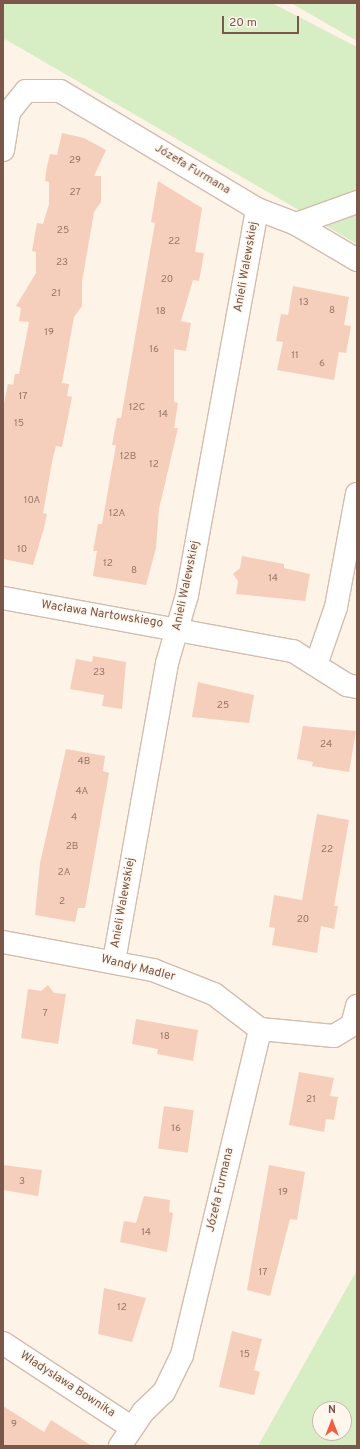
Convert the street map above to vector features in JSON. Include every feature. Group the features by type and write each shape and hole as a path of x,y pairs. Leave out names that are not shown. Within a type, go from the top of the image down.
{"street":[{"name":"Józefa Furmana","path":"3,150 9,112 26,92 60,91 257,209 296,224 357,260"},
{"path":"296,224 357,202"},
{"name":"Anieli Walewskiej","path":"114,961 167,663 179,628 257,209"},
{"path":"316,665 336,607 357,494"},
{"name":"Wacława Nartowskiego","path":"3,598 179,628 293,651 347,685 357,687"},
{"name":"Wandy Madler","path":"3,942 114,961 153,970 214,994 260,1029"},
{"path":"260,1029 334,1036 352,1025 357,1006"},
{"name":"Józefa Furmana","path":"120,1446 131,1427 164,1392 182,1355 260,1029"},
{"name":"Władysława Bownika","path":"3,1343 131,1427"}],"green space":[{"path":"3,3 272,3 357,47 357,244 5,39 3,46"},
{"path":"291,3 357,3 357,41"},
{"path":"357,1270 357,1446 258,1446"}],"building":[{"path":"62,133 84,138 106,150 94,176 101,176 101,202 94,212 82,282 82,306 74,317 62,383 69,384 67,396 72,397 62,447 56,446 53,457 43,513 47,514 33,565 3,559 3,408 8,384 13,385 15,374 19,374 29,322 19,321 21,308 16,306 36,273 36,252 32,251 37,223 43,224 49,204 49,182 45,181 47,166 50,154 57,155"},
{"path":"158,181 202,208 195,252 204,253 199,281 193,280 181,321 191,323 186,351 174,349 174,402 178,403 174,428 178,428 159,509 156,548 146,585 93,576 97,551 93,551 98,524 102,524 116,445 112,445 117,418 121,418 155,223 151,222"},
{"path":"293,286 349,297 344,325 351,326 346,353 339,352 334,380 277,370 283,342 276,341 281,314 288,315"},
{"path":"242,556 284,564 284,568 310,574 305,601 236,594 238,581 233,574 240,568"},
{"path":"93,656 126,662 122,709 102,706 104,695 70,689 76,659 92,662"},
{"path":"198,682 254,695 249,723 192,717"},
{"path":"303,726 356,731 349,772 312,766 313,762 297,759"},
{"path":"66,749 105,756 103,771 109,773 85,908 78,908 75,922 35,915 40,863"},
{"path":"317,814 349,820 334,906 338,906 334,929 321,926 317,953 272,945 275,928 269,927 274,895 302,900"},
{"path":"48,985 54,993 66,994 58,1044 21,1038 28,989 41,991"},
{"path":"136,1019 198,1030 193,1061 157,1054 158,1049 132,1044"},
{"path":"299,1072 334,1078 330,1096 338,1097 334,1120 326,1119 324,1132 289,1125"},
{"path":"164,1106 194,1110 188,1153 158,1149"},
{"path":"3,1165 42,1170 38,1196 3,1190"},
{"path":"269,1165 305,1172 297,1220 290,1219 270,1296 247,1290"},
{"path":"144,1196 170,1200 169,1212 173,1213 167,1252 120,1242 124,1221 136,1223"},
{"path":"104,1288 146,1298 132,1342 98,1334"},
{"path":"232,1331 262,1339 254,1370 260,1372 254,1395 219,1387"},
{"path":"3,1406 44,1432 51,1420 92,1446 3,1446"}]}
